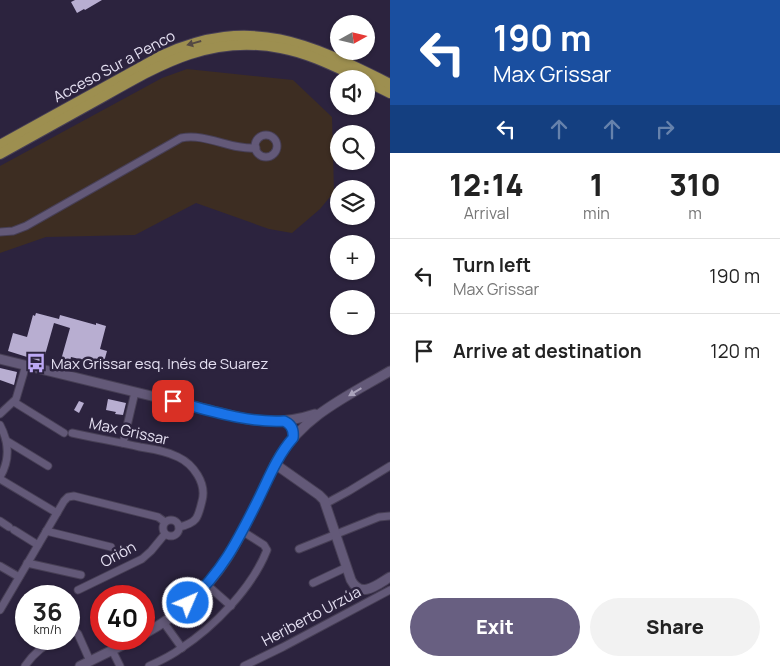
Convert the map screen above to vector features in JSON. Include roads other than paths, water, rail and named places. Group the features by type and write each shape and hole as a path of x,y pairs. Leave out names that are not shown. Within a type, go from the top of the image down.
{"main road":[{"name":"Acceso Sur a Penco","path":"0,145 163,55 188,44 219,38 260,36 291,42 338,58 390,84"},
{"name":"Acceso Sur a Penco","path":"0,154 155,68 189,54 213,47 238,44 281,48 309,56 341,70"},
{"path":"375,86 390,93"}],"street":[{"path":"0,232 13,231 26,226 181,138 196,137 240,147 256,148"},
{"path":"0,358 260,421 284,421 303,418 322,411"},
{"path":"0,414 14,402 26,365"},
{"path":"155,628 164,623 207,585 227,559 275,464 293,438 322,411 390,370"},
{"path":"123,443 134,392"},
{"path":"14,402 64,433"},
{"path":"284,421 292,427 293,438"},
{"path":"0,425 6,441 7,459 0,478 57,513"},
{"name":"Max Grissar","path":"72,433 173,455 188,464 203,487 203,496 197,518 193,523 179,527"},
{"path":"6,441 48,466"},
{"path":"275,464 322,498 326,504 351,580 355,586 363,590 390,577"},
{"path":"326,504 390,466"},
{"path":"0,608 66,498 71,496 158,517 165,522"},
{"path":"299,549 379,517 390,516"},
{"path":"169,520 176,522 179,527 179,531 174,536 165,534 162,528 165,522 169,520"},
{"path":"0,521 38,545"},
{"path":"46,531 111,547"},
{"path":"149,666 182,648 209,627 231,606 250,581 267,550 264,545 242,531"},
{"name":"Orión","path":"80,589 142,559 165,534"},
{"path":"28,563 81,575"},
{"path":"0,566 19,577"},
{"path":"313,583 347,567"},
{"path":"207,585 231,606"},
{"name":"Heriberto Urzúa","path":"244,666 390,590"},
{"path":"164,623 182,648"},
{"path":"80,638 90,661"},
{"path":"24,666 40,650"},
{"path":"80,666 112,650 120,666"}],"place":[{"name":"Max Grissar esq. Inés de Suarez","path":"36,363"}]}
